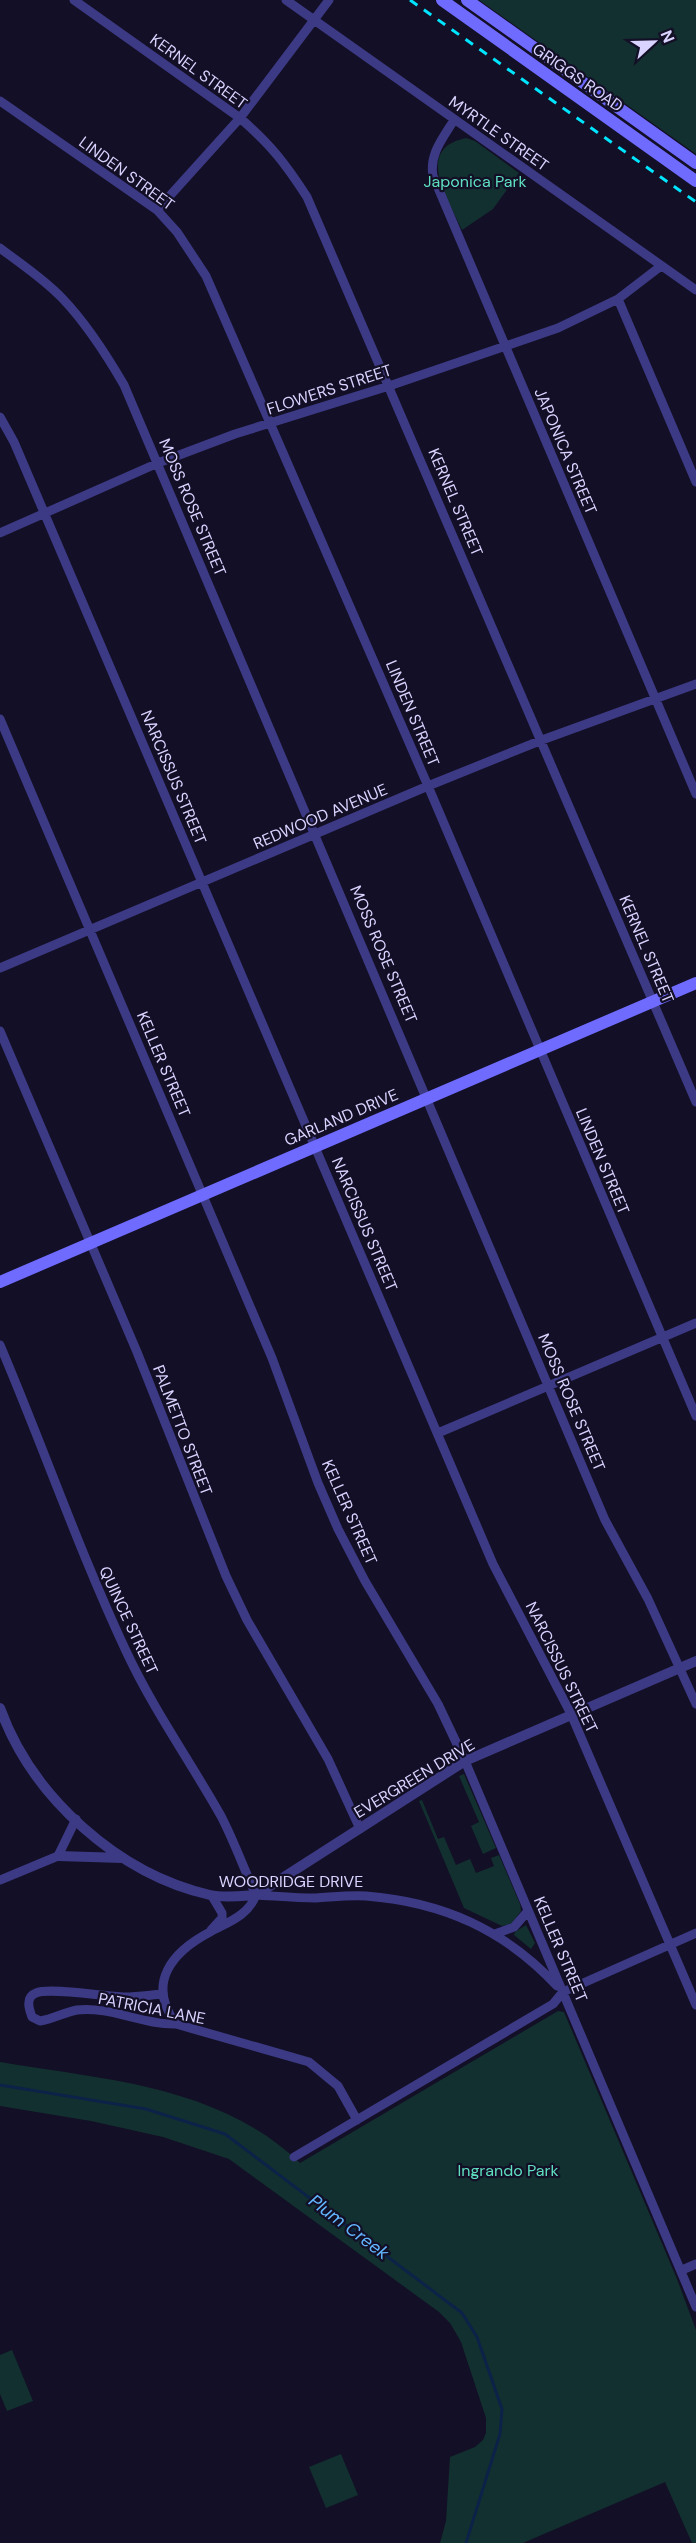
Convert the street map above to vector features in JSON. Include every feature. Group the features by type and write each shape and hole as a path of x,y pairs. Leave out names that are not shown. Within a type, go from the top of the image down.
{"main road":[{"name":"GRIGGS ROAD","path":"441,0 696,181"},
{"name":"GRIGGS ROAD","path":"467,0 696,163"},
{"name":"GARLAND DRIVE","path":"0,1282 696,983"}],"street":[{"name":"KERNEL STREET","path":"74,0 240,118 264,138 284,161 307,197 696,1102"},
{"name":"MYRTLE STREET","path":"286,0 696,290"},
{"path":"157,210 240,118 329,0"},
{"name":"LINDEN STREET","path":"0,101 157,210 177,232 206,276 428,786 696,1416"},
{"name":"JAPONICA STREET","path":"454,120 433,155 431,165 433,176 696,794"},
{"name":"MOSS ROSE STREET","path":"0,248 60,296 97,340 124,386 428,1097 605,1520 648,1599 696,1704"},
{"name":"FLOWERS STREET","path":"0,533 158,463 235,434 389,386 558,328 618,299 661,266"},
{"path":"618,299 696,482"},
{"name":"NARCISSUS STREET","path":"0,417 14,442 45,514 493,1564 571,1714 696,2005"},
{"name":"REDWOOD AVENUE","path":"0,968 428,786 542,740 696,684"},
{"name":"KELLER STREET","path":"0,719 272,1358 318,1483 338,1529 365,1581 438,1704 465,1761 696,2307"},
{"name":"PALMETTO STREET","path":"0,1031 137,1352 226,1576 247,1620 328,1759 360,1829"},
{"path":"438,1433 696,1323"},
{"name":"QUINCE STREET","path":"0,1345 39,1437 89,1568 126,1652 153,1704 222,1820 256,1895"},
{"name":"EVERGREEN DRIVE","path":"256,1895 465,1761 696,1661"},
{"name":"WOODRIDGE DRIVE","path":"0,1708 18,1747 38,1777 76,1819 123,1858 146,1872 212,1896 256,1895 314,1898 364,1896 399,1899 435,1907 471,1920 495,1934 537,1965 563,1992"},
{"path":"58,1856 76,1819"},
{"path":"0,1880 58,1856 123,1858"},
{"path":"210,1932 231,1924 252,1905 256,1895"},
{"path":"176,2024 166,2008 162,1994 164,1976 175,1957 210,1932 222,1918 222,1913 212,1896"},
{"path":"495,1934 514,1927 528,1911"},
{"path":"294,2157 553,2004 563,1992 696,1933"},
{"name":"PATRICIA LANE","path":"162,1994 125,1996 49,1991 35,1993 29,1998 28,2007 32,2017 40,2021 56,2018 76,2010 97,2011 161,2024 176,2024 309,2062 338,2086 357,2120"},
{"path":"682,2270 696,2264"}],"green space":[{"path":"479,0 696,0 696,154"},
{"name":"Japonica Park","path":"466,138 475,141 519,173 493,209 462,230 444,191 439,177 438,164 441,153 450,144"},
{"path":"464,1774 496,1848 483,1854 471,1826 479,1822 459,1776"},
{"path":"422,1800 438,1839 444,1837 456,1865 470,1859 476,1873 494,1866 491,1858 499,1855 520,1904 521,1911 511,1924 502,1926 464,1908 419,1801"},
{"path":"526,1925 535,1943 531,1949 514,1935"},
{"name":"Ingrando Park","path":"558,2011 564,2012 677,2279 696,2330 696,2543 692,2543 665,2482 523,2543 440,2543 446,2521 450,2457 475,2447 483,2440 486,2433 486,2418 461,2342 450,2323 439,2312 229,2159 163,2137 91,2121 0,2106 0,2062 120,2081 197,2102 233,2117 268,2137 300,2163"},
{"path":"12,2350 33,2401 7,2411 0,2394 0,2355"},
{"path":"341,2454 358,2495 326,2508 309,2467"}],"waterway":[{"name":"Plum Creek","path":"0,2085 146,2109 225,2134 462,2313 477,2337 502,2409 500,2434 466,2543"}],"railway":[{"path":"410,0 696,202"}]}
